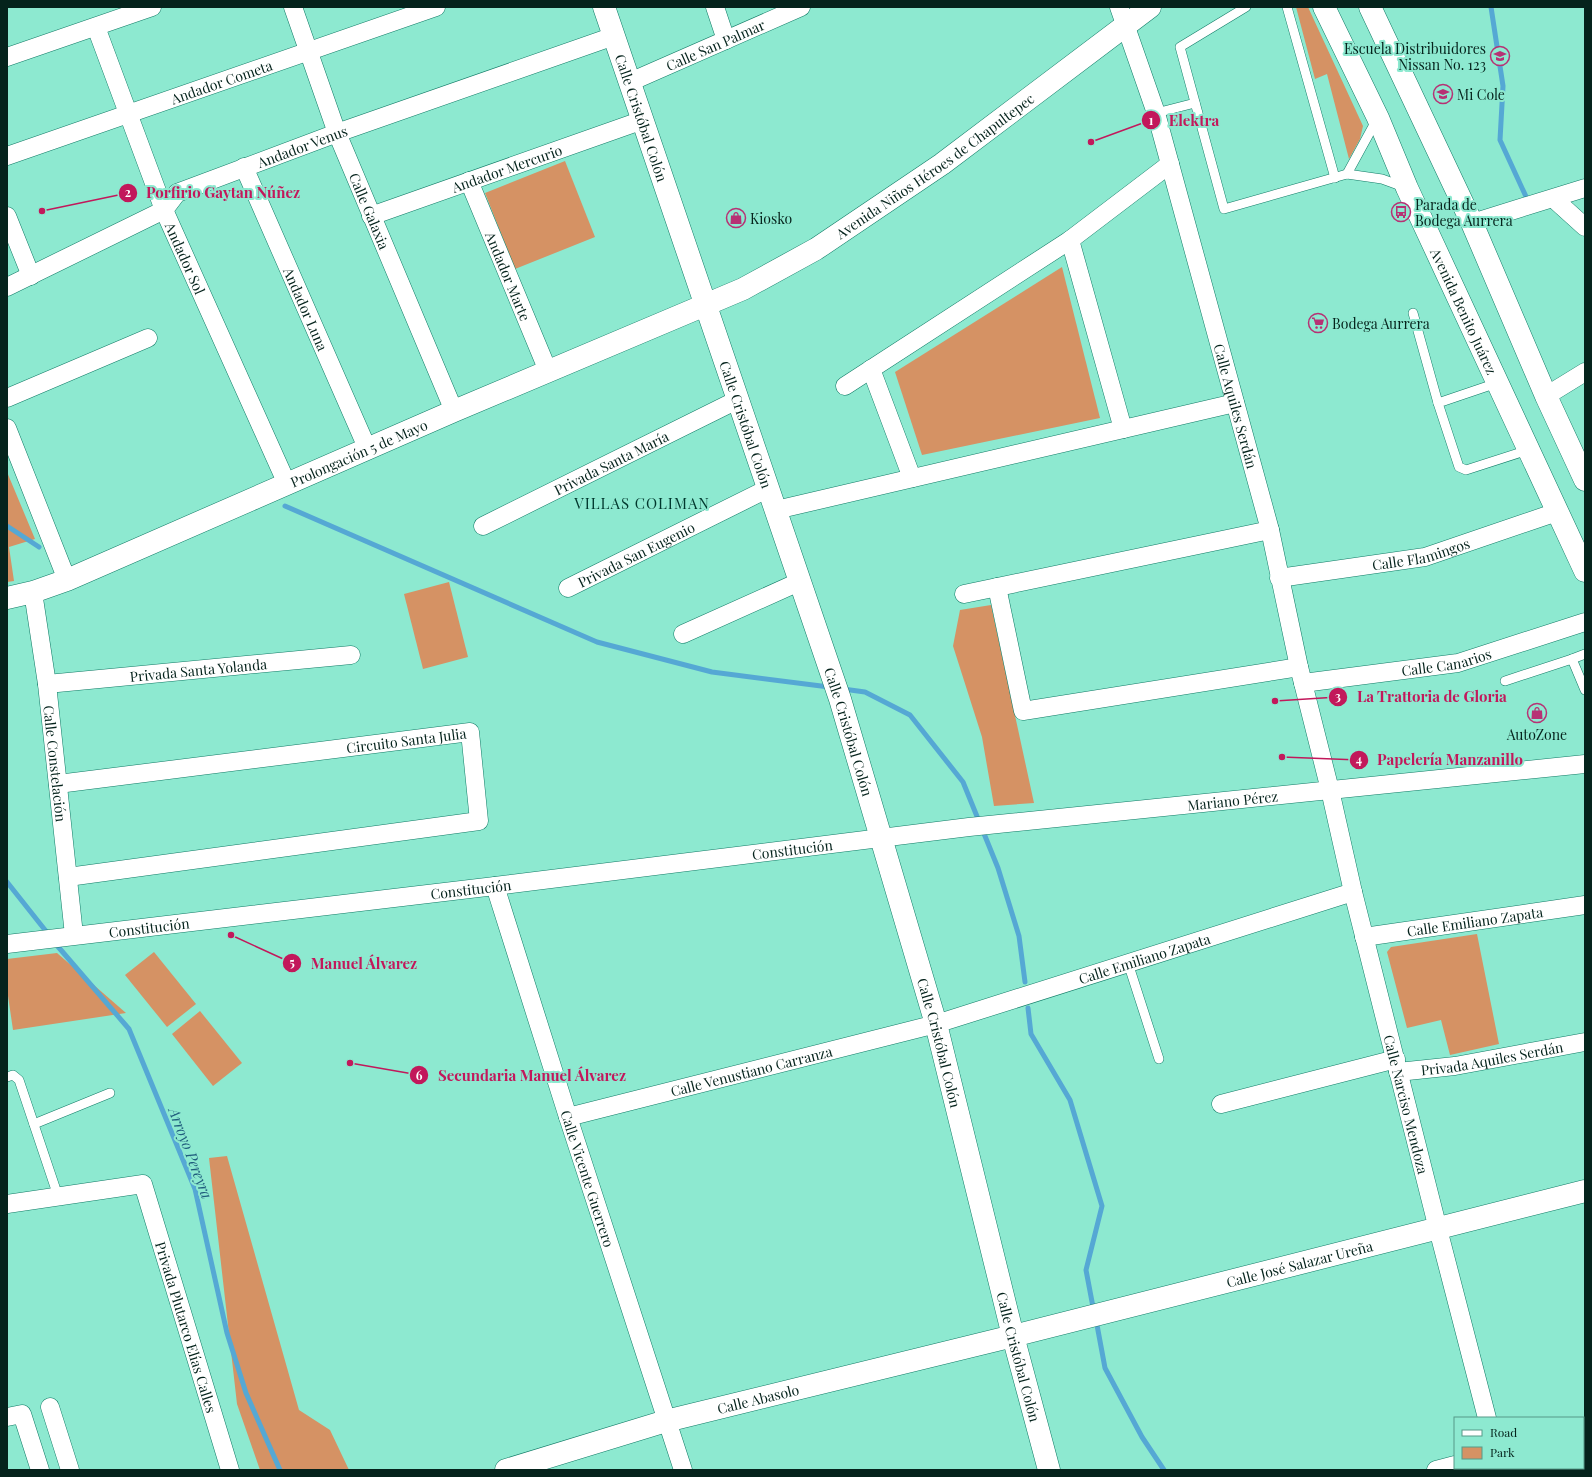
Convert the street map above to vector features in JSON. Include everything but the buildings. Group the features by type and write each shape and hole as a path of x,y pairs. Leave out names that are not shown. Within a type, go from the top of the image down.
{"street":[{"path":"7,57 96,27 128,11 152,7"},
{"name":"Calle Galaxia","path":"293,7 337,133 454,411"},
{"name":"Andador Cometa","path":"7,156 436,7"},
{"name":"Calle Cristóbal Colón","path":"604,7 739,399 840,699 880,839 936,1024 1013,1336 1049,1470"},
{"path":"715,7 726,40"},
{"name":"Calle San Palmar","path":"630,82 801,7"},
{"name":"Avenida Niños Héroes de Chapultepec","path":"706,304 743,289 816,249 942,164 1123,16 1150,7"},
{"name":"Avenida Benito Juárez","path":"1324,7 1378,118 1408,188 1497,383 1585,571"},
{"path":"1370,7 1472,223 1546,396 1585,480"},
{"name":"Calle Aquiles Serdán","path":"1123,16 1156,113 1270,530 1279,578 1301,675 1330,790"},
{"name":"Andador Sol","path":"96,27 164,210 287,484"},
{"name":"Andador Venus","path":"7,287 164,210 177,192 337,133 614,36"},
{"name":"Andador Mercurio","path":"371,216 643,120"},
{"path":"845,386 1070,240 1170,164"},
{"name":"Andador Luna","path":"244,167 368,450"},
{"name":"Andador Marte","path":"469,181 548,371"},
{"path":"1472,223 1554,199 1585,188"},
{"path":"1554,199 1585,227"},
{"path":"7,216 31,276"},
{"path":"1070,240 1123,429"},
{"name":"Prolongación 5 de Mayo","path":"8,598 33,592 67,580 368,450 454,411 706,304"},
{"path":"7,398 148,338"},
{"path":"871,369 912,478"},
{"path":"1546,396 1585,372"},
{"name":"Privada Santa María","path":"483,526 739,399"},
{"path":"776,510 1235,403"},
{"path":"7,428 67,580"},
{"name":"Privada San Eugenio","path":"568,588 769,488"},
{"name":"Calle Flamingos","path":"1279,578 1425,557 1557,512"},
{"path":"964,594 1270,530"},
{"path":"683,634 800,581"},
{"name":"Calle Canarios","path":"997,587 1023,711 1301,675 1458,663 1585,622"},
{"name":"Calle Constelación","path":"33,592 47,684 68,877 67,936"},
{"name":"Privada Santa Yolanda","path":"47,684 351,655"},
{"name":"Circuito Santa Julia","path":"58,784 470,732 479,821 68,877"},
{"name":"Mariano Pérez","path":"880,839 995,824 1585,764"},
{"name":"Calle Narciso Mendoza","path":"1330,790 1364,937 1487,1417"},
{"name":"Constitución","path":"14,943 880,839"},
{"name":"Calle Vicente Guerrero","path":"495,886 666,1421 684,1470"},
{"name":"Calle Emiliano Zapata","path":"936,1024 1353,892"},
{"name":"Calle Emiliano Zapata","path":"1364,937 1585,905"},
{"name":"Calle Venustiano Carranza","path":"568,1117 936,1024"},
{"name":"Privada Aquiles Serdán","path":"1221,1104 1397,1065 1455,1066 1585,1042"},
{"name":"Privada Plutarco Elías Calles","path":"58,1196 143,1184 230,1470"},
{"name":"Calle José Salazar Ureña","path":"1013,1336 1585,1191"},
{"path":"7,1204 58,1196"},
{"name":"Calle Abasolo","path":"506,1470 666,1421 1013,1336"},
{"path":"50,1407 70,1470"},
{"path":"7,1417 22,1414 40,1470"},
{"path":"1436,1470 1454,1465"}],"lane":[{"path":"1246,7 1180,47 1224,209 1347,174 1382,180 1408,188"},
{"path":"1287,7 1335,178"},
{"path":"1156,113 1195,103"},
{"path":"1347,174 1358,158 1378,118"},
{"path":"1413,313 1438,403 1459,468 1466,470 1528,450"},
{"path":"1438,403 1497,383"},
{"path":"1505,681 1585,654"},
{"path":"1572,659 1585,690"},
{"path":"1128,963 1158,1059"},
{"path":"7,1077 13,1075 19,1080 58,1196"},
{"path":"34,1124 110,1093"}],"green space":[{"path":"1296,7 1308,7 1363,126 1360,139 1349,159 1327,74 1315,79"},
{"path":"565,161 595,237 515,269 485,193"},
{"path":"1062,267 1100,418 922,455 895,372"},
{"path":"7,472 35,539 9,547 14,581 7,582"},
{"path":"449,582 468,657 423,669 404,594"},
{"path":"991,605 1034,803 994,806 982,737 953,646 960,610"},
{"path":"1477,934 1499,1044 1450,1055 1441,1020 1407,1028 1387,952 1391,947"},
{"path":"154,952 196,1004 167,1027 125,975"},
{"path":"57,953 126,1013 13,1030 7,989 7,959"},
{"path":"200,1011 242,1063 213,1086 172,1034"},
{"path":"227,1156 299,1410 330,1430 349,1470 260,1470 237,1404 209,1158"}],"waterway":[{"path":"1491,7 1503,86 1500,140 1528,201"},
{"path":"285,506 597,642 712,672 829,687"},
{"path":"7,526 39,547"},
{"path":"843,689 865,692 910,715 963,782 998,868 1019,936 1025,982"},
{"name":"Arroyo Pereyra","path":"7,882 49,935"},
{"name":"Arroyo Pereyra","path":"54,942 129,1029 195,1189 227,1333 246,1393 280,1470"},
{"path":"1028,1008 1031,1034 1070,1100 1102,1206 1086,1270 1093,1307"},
{"path":"1097,1325 1105,1368 1142,1437 1164,1470"}],"place":[{"name":"Escuela Distribuidores Nissan No. 123","path":"1500,56"},
{"name":"Mi Cole","path":"1443,94"},
{"name":"Elektra","path":"1091,142"},
{"name":"Porfirio Gaytan Núñez","path":"42,211"},
{"name":"Parada de Bodega Aurrera","path":"1401,212"},
{"name":"Kiosko","path":"736,218"},
{"name":"Bodega Aurrera","path":"1318,323"},
{"name":"La Trattoria de Gloria","path":"1275,701"},
{"name":"AutoZone","path":"1537,713"},
{"name":"Papelería Manzanillo","path":"1282,757"},
{"name":"Manuel Álvarez","path":"231,935"},
{"name":"Secundaria Manuel Álvarez","path":"350,1063"}],"district":[{"name":"VILLAS COLIMAN","path":"642,503"}]}
